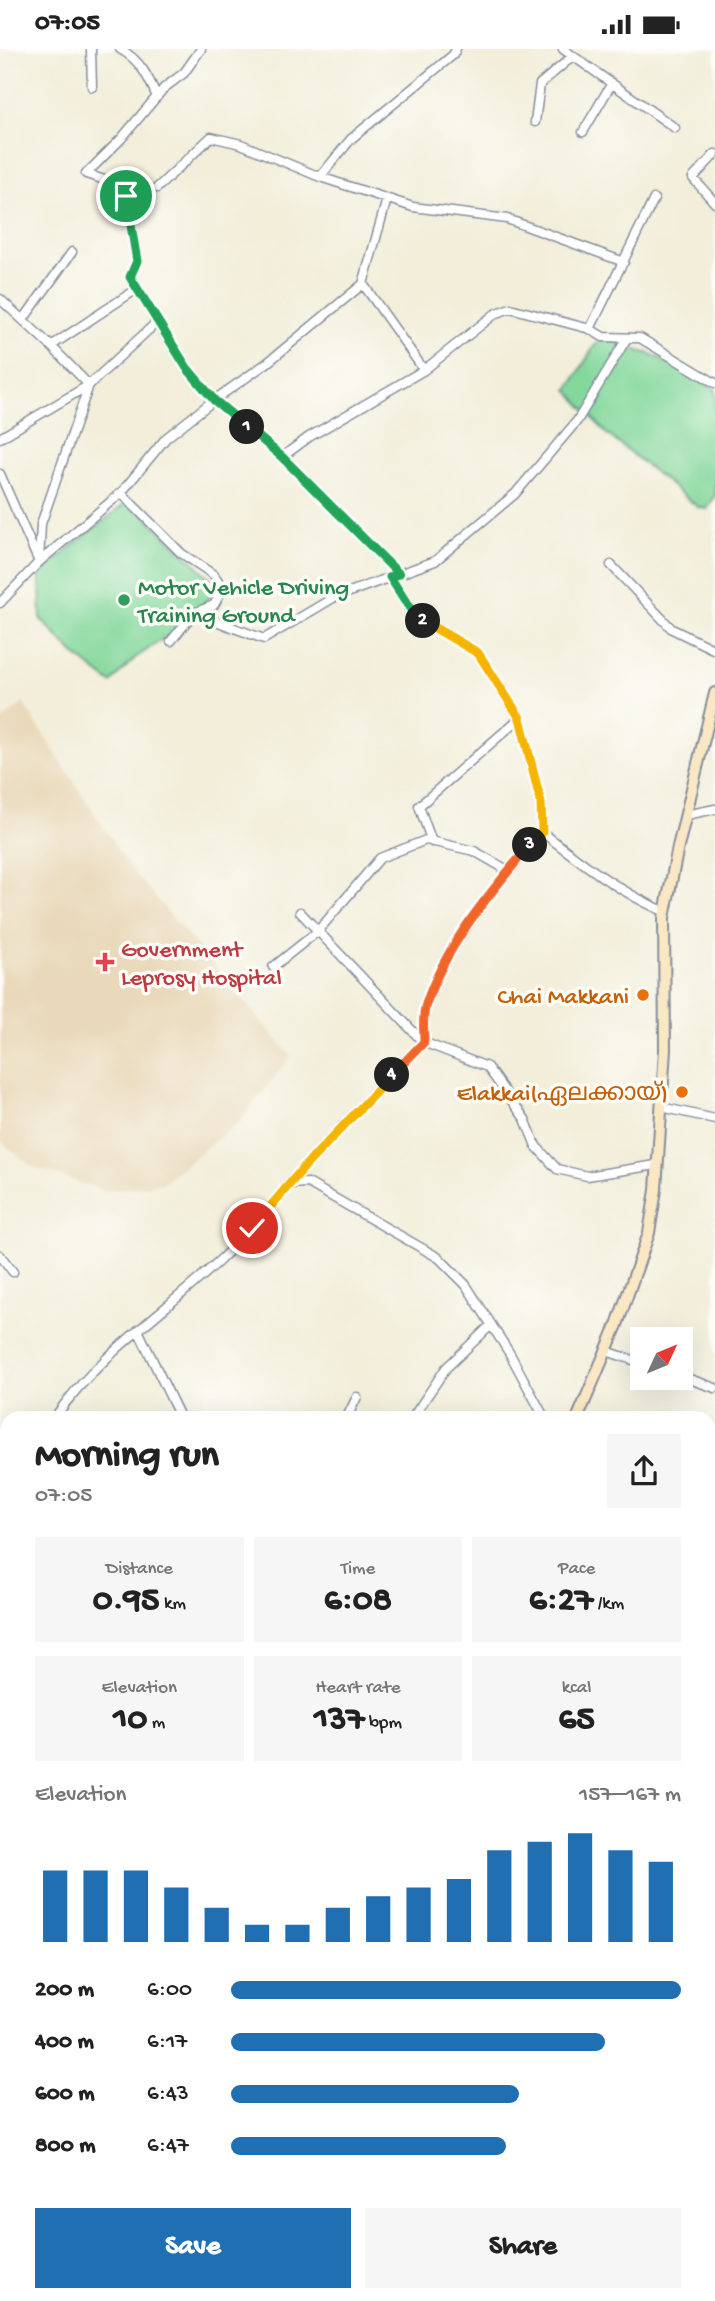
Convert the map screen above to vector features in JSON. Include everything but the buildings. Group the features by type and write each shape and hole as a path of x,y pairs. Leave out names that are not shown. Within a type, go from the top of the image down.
{"street":[{"path":"91,49 92,87"},
{"path":"120,49 131,55 146,71 157,97"},
{"path":"59,1411 69,1398 138,1330 220,1260 252,1228 289,1184 424,1042 425,1006 446,957 509,871 542,832 541,803 520,718 478,653 415,616 395,576 282,457 214,400 187,368 130,277 137,261 126,196 111,182 86,174 157,97 184,73 201,49"},
{"path":"320,177 351,139 453,55 456,49"},
{"path":"563,49 675,128"},
{"path":"535,123 540,84 573,56"},
{"path":"583,132 611,83"},
{"path":"157,188 211,137 241,144 320,177 413,207 507,219 624,262"},
{"path":"715,154 693,178 715,203"},
{"path":"0,603 39,562 121,492 166,438 274,357 363,285 387,198"},
{"path":"590,329 654,199"},
{"path":"23,320 72,253"},
{"path":"363,285 424,370"},
{"path":"51,346 137,289"},
{"path":"0,299 89,385"},
{"path":"282,457 309,437 424,370 495,314 510,308 590,329 603,337 640,338 715,383"},
{"path":"0,438 89,385 157,322"},
{"path":"194,613 264,639 333,598 435,561 515,494 577,421 626,338"},
{"path":"39,562 41,524 89,385"},
{"path":"0,474 39,562"},
{"path":"121,492 181,553 214,575 223,588 214,605 194,613 171,641"},
{"path":"611,565 672,629 715,650"},
{"path":"581,1411 644,1252 656,1190 665,1049 666,912 678,847 715,693"},
{"path":"432,842 419,806 520,718"},
{"path":"686,815 715,809"},
{"path":"542,832 636,900 666,912"},
{"path":"273,967 318,930 380,858 426,841 474,851 509,871"},
{"path":"300,912 424,1042 487,1067 525,1119 536,1146 557,1169 587,1176 656,1165"},
{"path":"661,1108 715,1119"},
{"path":"289,1184 308,1183 439,1258 466,1285 510,1354 541,1411"},
{"path":"0,1255 13,1272"},
{"path":"417,1411 446,1368 491,1325"},
{"path":"138,1330 177,1411"},
{"path":"606,1351 630,1359"},
{"path":"693,1380 715,1388"},
{"path":"350,1411 357,1397"}],"shaded area":[{"name":"Government Leprosy Hospital","path":"23,703 130,868 291,1056 240,1121 162,1183 104,1191 31,1166 0,1141 0,722"}],"green space":[{"path":"603,337 651,354 715,389 715,496 707,509 698,507 606,433 568,390 595,345"},
{"name":"Motor Vehicle Driving Training Ground","path":"129,501 220,587 178,629 135,658 111,683 73,653 41,619 40,576 75,543"}],"place":[{"name":"Motor Vehicle Driving Training Ground","path":"124,600"},
{"name":"Government Leprosy Hospital","path":"105,962"},
{"name":"Chai Makkani","path":"643,995"},
{"name":"Elakkai(ഏലക്കായ്)","path":"682,1092"}],"route":[{"path":"126,196 137,261 130,277 187,368 214,400 282,457 399,574 390,577 415,616 478,653 520,718 541,803 542,832 490,894 446,957 425,1006 424,1042 305,1166 252,1228"}]}
